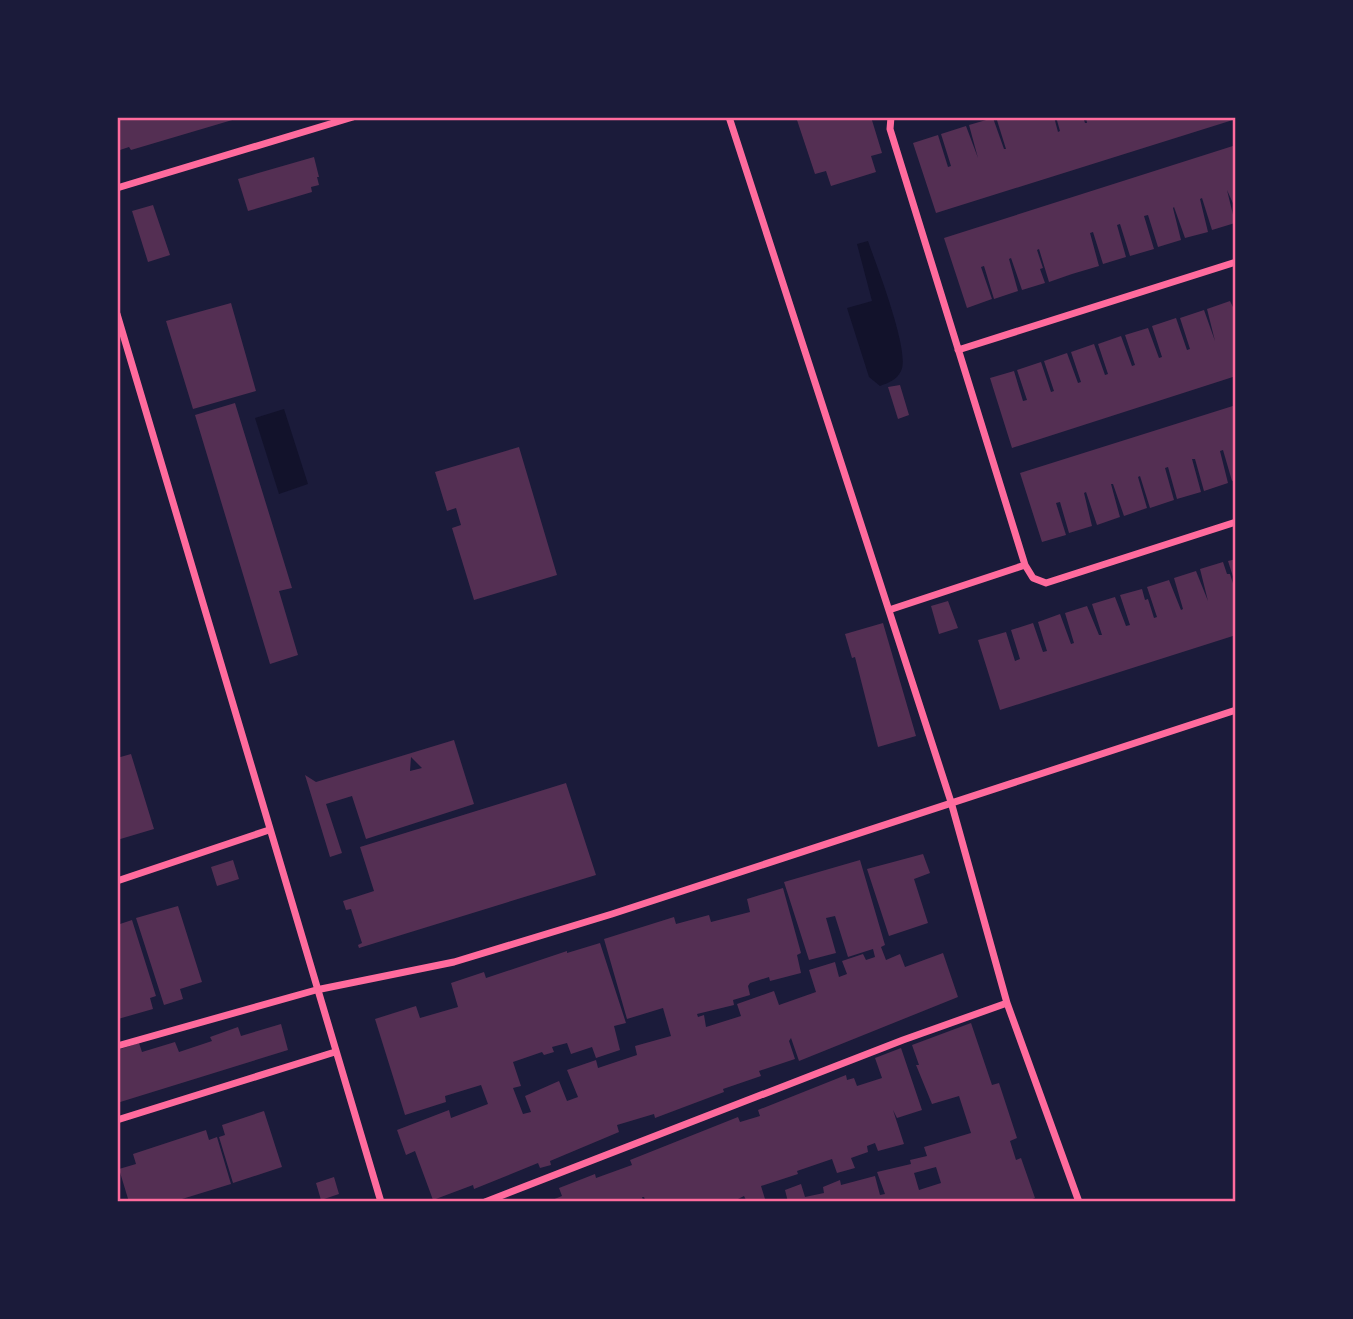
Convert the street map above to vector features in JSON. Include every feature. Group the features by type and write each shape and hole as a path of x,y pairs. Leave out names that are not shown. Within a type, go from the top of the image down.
{"street":[{"path":"117,188 353,117"},
{"path":"729,117 951,802 1007,1003 1077,1201"},
{"path":"891,117 890,129 958,350 1025,565 1034,578 1046,583 1236,522"},
{"path":"958,350 1236,262"},
{"path":"117,314 381,1202"},
{"path":"889,610 1025,565"},
{"path":"117,1046 316,990 454,962 612,914 1236,710"},
{"path":"117,881 270,830"},
{"path":"485,1202 902,1040 1007,1003"},
{"path":"117,1120 335,1052"}],"shaded area":[{"path":"868,241 897,328 903,361 897,377 880,386 869,377 847,308 872,301 857,244"},
{"path":"284,409 308,484 279,494 255,418"}],"building":[{"path":"117,117 239,118 131,150 129,147 117,151"},
{"path":"796,117 871,117 882,153 871,156 876,172 831,186 826,171 815,174"},
{"path":"996,117 1054,117 1058,132 1060,131 1056,117 1083,117 1085,123 1086,117 1236,119 936,213 913,143 938,135 948,167 951,166 941,134 966,126 978,158 969,125 993,118 1006,149"},
{"path":"1236,145 1236,210 1227,190 1235,223 1212,230 1202,198 1200,199 1208,232 1185,238 1174,207 1181,240 1158,247 1148,215 1144,216 1154,249 1130,256 1120,224 1117,225 1126,257 1103,264 1093,232 1090,233 1099,266 1049,282 1039,249 1037,250 1043,268 1040,269 1045,283 1022,290 1011,258 1009,259 1018,291 994,299 984,266 981,267 992,299 967,308 944,238"},
{"path":"314,157 319,185 311,187 312,192 248,211 238,179"},
{"path":"153,205 170,255 148,262 132,211"},
{"path":"1230,301 1236,313 1236,376 1012,448 990,378 1014,371 1023,401 1027,400 1017,370 1041,362 1051,392 1054,391 1044,361 1067,353 1078,383 1081,382 1071,352 1094,344 1105,375 1108,374 1098,344 1121,336 1132,366 1135,365 1125,335 1148,328 1159,358 1162,357 1152,326 1176,318 1187,350 1190,349 1180,318 1204,310 1215,341 1207,309"},
{"path":"231,303 256,391 193,409 166,321"},
{"path":"900,385 909,415 898,419 888,387"},
{"path":"235,403 292,588 279,591 298,655 270,664 195,415"},
{"path":"1236,405 1236,480 1232,481 1223,450 1220,451 1228,483 1204,491 1195,459 1192,459 1201,492 1177,499 1168,467 1165,468 1174,500 1150,508 1140,476 1138,477 1147,508 1124,516 1111,484 1120,517 1097,525 1086,492 1084,493 1092,526 1069,533 1060,502 1056,503 1066,535 1042,542 1020,473"},
{"path":"519,447 557,575 474,600 452,528 461,525 456,508 447,511 435,472"},
{"path":"1236,559 1236,583 1235,583 1228,561"},
{"path":"1223,562 1236,593 1236,635 1000,710 978,640 1006,632 1015,661 1020,659 1011,630 1033,623 1043,652 1047,651 1038,622 1060,614 1071,644 1074,643 1065,613 1087,606 1099,635 1102,635 1092,604 1115,597 1126,626 1130,625 1120,595 1142,589 1154,618 1157,617 1147,587 1169,580 1181,610 1183,609 1174,578 1196,571 1208,601 1200,569"},
{"path":"948,601 958,628 939,634 931,606"},
{"path":"883,623 916,736 878,747 855,657 852,658 845,634"},
{"path":"454,740 474,804 366,839 352,796 326,804 342,853 330,857 305,775 316,782","holes":["411,757 422,768 410,771"]},
{"path":"131,754 154,829 117,840 117,758"},
{"path":"566,783 596,875 359,948 358,945 362,943 351,909 346,910 343,901 374,891 360,847"},
{"path":"923,854 930,873 914,879 928,923 889,936 867,869"},
{"path":"233,860 239,879 217,886 211,867"},
{"path":"860,860 885,945 881,947 886,960 900,954 905,967 943,953 958,997 799,1061 791,1038 789,1041 795,1059 759,1071 761,1076 655,1118 654,1114 617,1125 619,1132 550,1161 551,1165 540,1168 538,1163 474,1189 473,1185 433,1200 415,1151 406,1155 397,1130 449,1110 451,1118 488,1104 481,1085 445,1096 446,1102 405,1115 375,1019 416,1006 420,1018 458,1007 451,983 484,972 486,978 600,943 626,1023 614,1026 620,1050 596,1058 592,1047 571,1054 567,1043 552,1047 554,1052 544,1055 542,1052 513,1062 521,1086 513,1088 523,1114 531,1112 525,1096 559,1081 567,1101 578,1097 567,1070 596,1060 598,1068 637,1055 635,1046 671,1036 663,1008 627,1019 604,939 674,917 676,924 709,915 711,922 750,912 747,899 783,888 801,953 797,955 801,973 770,981 769,977 750,983 750,995 733,1000 734,1005 697,1014 698,1017 704,1015 706,1027 741,1016 737,1004 774,991 779,1005 816,992 809,970 835,962 839,977 847,974 842,961 863,954 866,960 875,957 873,949 848,957 835,916 826,918 836,953 809,960 784,882"},
{"path":"178,906 202,982 180,989 183,999 164,1005 136,918"},
{"path":"132,920 156,996 150,998 153,1009 118,1019 117,925"},
{"path":"971,1023 992,1085 999,1083 1017,1138 1010,1141 1016,1160 1021,1158 1035,1198 1025,1202 788,1202 785,1190 801,1184 805,1197 824,1193 823,1187 840,1180 841,1185 875,1176 880,1195 885,1194 877,1172 911,1164 910,1160 927,1156 924,1147 971,1133 959,1096 932,1104 916,1065 919,1065 912,1045","holes":["936,1167 941,1183 919,1190 914,1173"]},
{"path":"281,1024 288,1050 117,1103 117,1050 139,1043 142,1052 175,1042 179,1052 212,1041 210,1037 238,1027 241,1036"},
{"path":"901,1048 922,1110 897,1118 893,1110 904,1144 878,1151 875,1143 867,1146 868,1152 851,1158 855,1168 837,1173 832,1159 797,1171 798,1174 761,1186 765,1199 757,1202 747,1202 744,1196 732,1202 646,1202 642,1197 644,1202 547,1202 562,1196 559,1188 595,1174 596,1178 632,1165 630,1160 738,1117 740,1122 760,1116 758,1110 846,1075 847,1080 854,1078 857,1086 882,1078 875,1058"},
{"path":"264,1111 282,1167 233,1183 219,1137 225,1135 222,1125"},
{"path":"206,1130 209,1140 217,1137 231,1184 182,1199 182,1202 129,1202 119,1169 136,1164 133,1154"},
{"path":"334,1177 339,1194 321,1200 316,1183"}]}
